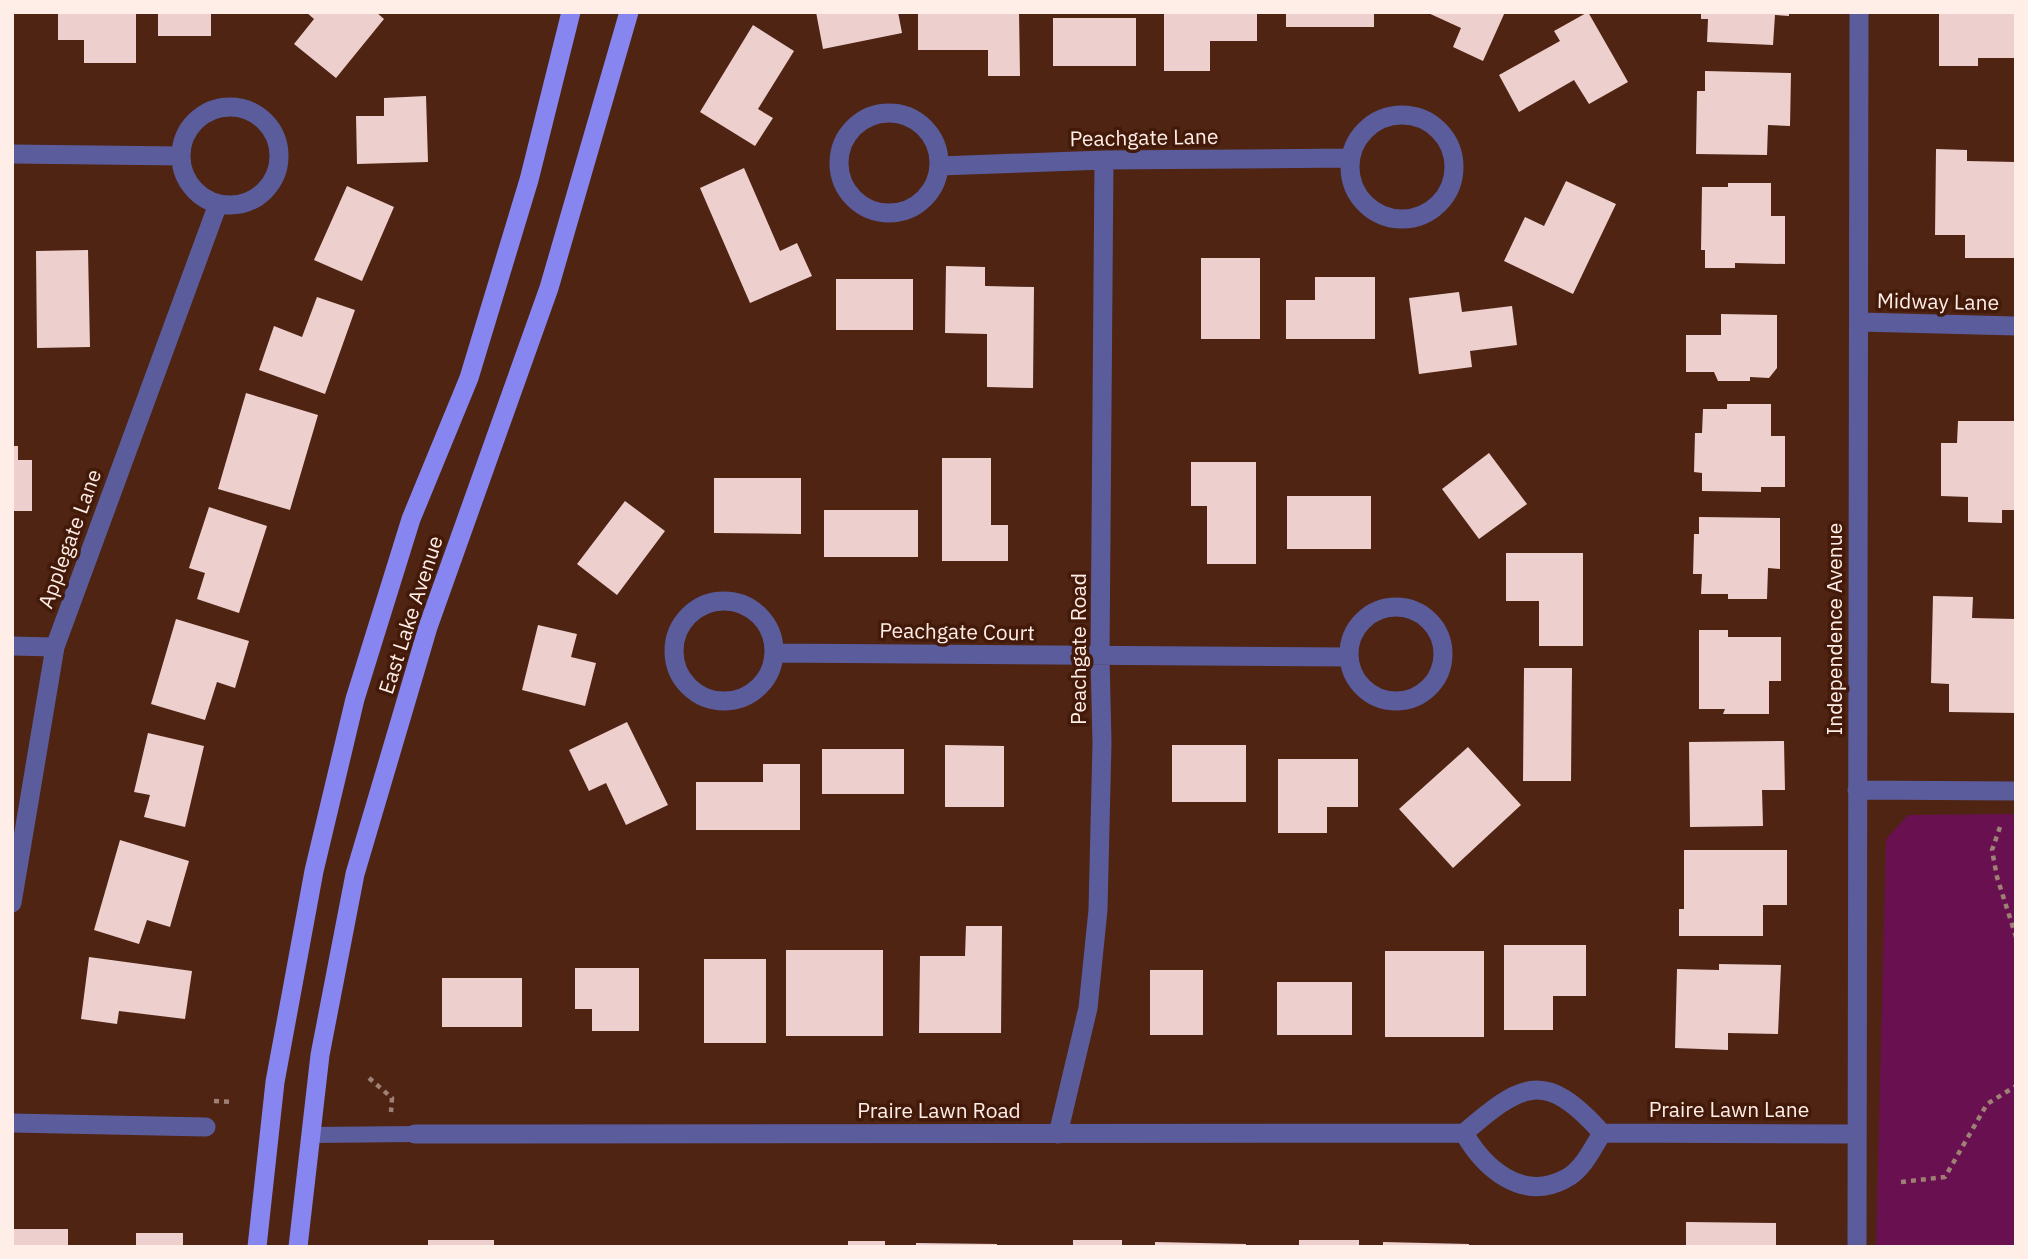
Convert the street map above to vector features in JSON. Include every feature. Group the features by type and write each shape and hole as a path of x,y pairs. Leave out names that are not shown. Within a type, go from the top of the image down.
{"main road":[{"name":"East Lake Avenue","path":"257,1247 275,1082 314,872 355,699 411,519 469,379 529,180 571,12"},
{"name":"East Lake Avenue","path":"298,1247 320,1055 355,874 428,627 549,288 629,12"}],"street":[{"name":"Independence Avenue","path":"1857,1247 1859,12"},
{"path":"236,107 265,121 275,135 280,150 279,166 273,181 263,194 234,206 203,198 191,187 183,173 181,156 183,140 191,125 204,114 219,108 236,107"},
{"path":"888,113 904,115 919,122 938,150 939,166 935,183 927,197 914,207 899,213 882,213 867,208 854,199 844,185 839,170 840,153 846,137 857,125 871,116 888,113"},
{"path":"1396,115 1413,116 1428,122 1441,132 1450,146 1454,162 1453,179 1446,196 1434,209 1418,217 1401,220 1383,216 1368,207 1356,194 1350,177 1350,158 1366,129 1380,120 1396,115"},
{"path":"12,154 181,156"},
{"name":"Peachgate Lane","path":"939,166 1104,160 1350,158"},
{"name":"Peachgate Road","path":"1058,1133 1088,1008 1098,910 1102,743 1100,657 1104,160"},
{"name":"Applegate Lane","path":"12,902 55,647 218,204"},
{"name":"Midway Lane","path":"1858,323 2016,326"},
{"path":"723,601 739,603 754,610 765,622 772,636 775,653 763,684 750,695 735,701 718,701 702,696 688,686 679,672 675,656 676,640 682,625 693,612 707,604 723,601"},
{"path":"1394,607 1423,615 1434,626 1441,639 1443,655 1440,671 1432,684 1420,695 1405,701 1389,701 1374,696 1362,686 1353,673 1349,657 1350,643 1356,628 1380,610 1394,607"},
{"path":"12,646 55,647"},
{"name":"Peachgate Court","path":"775,653 1349,657"},
{"path":"1857,790 2016,792"},
{"path":"1541,1090 1564,1098 1585,1113 1602,1133 1587,1157 1567,1179 1549,1185 1524,1185 1505,1179 1489,1167 1476,1154 1464,1133 1504,1100 1520,1091 1541,1090"},
{"path":"12,1123 206,1127"},
{"name":"Praire Lawn Road","path":"415,1134 1464,1133"},
{"name":"Praire Lawn Lane","path":"1602,1133 1857,1133"}],"lane":[{"path":"311,1135 415,1134"}],"path":[{"path":"2000,827 1992,850 1997,877 2016,937"},
{"path":"1901,1182 1945,1177 1987,1104 2016,1086"}],"shaded area":[{"path":"2016,814 2016,1247 1876,1247 1886,839 1908,815"}],"building":[{"path":"58,12 136,12 136,63 84,63 84,40 58,40"},
{"path":"158,12 211,12 211,36 158,36"},
{"path":"306,12 376,12 384,19 336,78 294,44 314,19"},
{"path":"816,12 898,12 902,33 823,49"},
{"path":"918,12 1019,12 1020,76 988,76 988,50 918,50"},
{"path":"1164,12 1257,12 1257,41 1210,41 1210,71 1164,71"},
{"path":"1286,12 1374,12 1374,27 1286,27"},
{"path":"1426,12 1505,12 1483,61 1453,47 1461,28"},
{"path":"1588,12 1628,82 1589,104 1574,80 1519,112 1499,75 1560,41 1554,31"},
{"path":"1701,12 1789,12 1789,16 1775,15 1773,45 1707,42 1708,19 1701,19"},
{"path":"1939,12 2016,12 2016,58 1978,58 1978,66 1939,66"},
{"path":"1053,18 1136,18 1136,66 1053,66"},
{"path":"753,25 794,51 758,109 773,118 755,146 700,112"},
{"path":"1705,71 1791,73 1790,126 1768,125 1767,155 1696,154 1697,91 1705,91"},
{"path":"426,96 428,162 357,164 356,116 384,116 384,98"},
{"path":"1936,149 1967,150 1967,161 2016,162 2016,258 1965,258 1965,235 1935,235"},
{"path":"744,168 780,251 797,243 812,276 750,303 700,188"},
{"path":"1566,181 1616,204 1573,294 1504,261 1525,217 1544,226"},
{"path":"1728,183 1771,183 1771,216 1785,216 1785,264 1735,263 1735,268 1705,268 1705,250 1701,250 1702,187 1728,187"},
{"path":"347,186 394,207 362,281 314,260"},
{"path":"88,250 90,347 37,348 36,251"},
{"path":"1201,258 1260,258 1260,339 1201,339"},
{"path":"946,266 985,267 985,286 1034,287 1033,388 987,387 987,334 945,333"},
{"path":"1315,277 1375,277 1375,339 1286,339 1286,300 1315,300"},
{"path":"836,279 913,279 913,330 836,330"},
{"path":"1459,292 1462,312 1512,306 1517,345 1470,351 1472,367 1419,374 1409,298"},
{"path":"317,297 355,310 325,394 259,370 274,326 302,337"},
{"path":"1721,314 1777,315 1777,368 1769,378 1750,377 1750,381 1718,381 1714,372 1686,372 1686,335 1721,335"},
{"path":"246,393 318,415 290,510 218,489"},
{"path":"1727,404 1771,404 1771,436 1785,436 1785,487 1761,487 1761,492 1702,491 1702,473 1694,472 1695,433 1702,433 1703,409 1727,409"},
{"path":"1958,421 2016,421 2016,510 2002,510 2002,523 1968,522 1968,497 1941,496 1941,443 1957,443"},
{"path":"12,446 18,446 18,460 32,460 32,511 12,511"},
{"path":"1489,453 1527,504 1479,539 1442,489"},
{"path":"942,458 991,458 991,525 1008,525 1008,561 942,561"},
{"path":"1191,462 1256,462 1256,564 1207,564 1207,506 1191,506"},
{"path":"714,478 801,478 801,534 714,533"},
{"path":"1287,496 1371,496 1371,549 1287,549"},
{"path":"625,501 665,531 617,595 577,564"},
{"path":"209,507 267,526 239,613 197,599 205,573 189,568"},
{"path":"824,510 918,510 918,557 824,557"},
{"path":"1699,517 1780,518 1780,569 1768,568 1767,599 1728,599 1728,594 1701,594 1702,574 1693,574 1694,534 1699,534"},
{"path":"1506,553 1583,553 1583,646 1539,646 1539,601 1506,601"},
{"path":"1933,596 1973,597 1972,618 2016,619 2016,713 1949,712 1949,684 1931,683"},
{"path":"176,619 249,641 235,688 217,682 205,720 151,704"},
{"path":"538,625 577,634 571,657 596,663 585,706 522,690"},
{"path":"1699,630 1728,630 1728,637 1781,637 1781,681 1769,681 1769,714 1723,714 1725,709 1699,709"},
{"path":"1524,668 1572,668 1571,781 1523,781"},
{"path":"627,722 668,805 626,825 606,783 589,791 569,750"},
{"path":"148,733 204,746 185,827 144,817 150,795 134,792"},
{"path":"1784,741 1785,790 1762,790 1763,826 1690,827 1689,742"},
{"path":"945,745 1004,746 1004,807 945,807"},
{"path":"1172,745 1246,745 1246,802 1172,802"},
{"path":"1468,747 1521,805 1453,868 1399,809"},
{"path":"822,749 904,749 904,794 822,794"},
{"path":"1278,759 1358,759 1358,807 1327,807 1327,833 1278,833"},
{"path":"763,764 800,764 800,830 696,830 696,782 763,782"},
{"path":"120,840 189,861 170,927 147,920 139,944 94,930"},
{"path":"1684,850 1787,850 1787,905 1763,905 1763,936 1679,936 1679,909 1684,909"},
{"path":"966,926 1002,926 1001,1033 919,1033 920,956 965,956"},
{"path":"1504,945 1586,945 1586,996 1553,996 1553,1030 1504,1030"},
{"path":"786,950 883,950 883,1036 786,1036"},
{"path":"1385,951 1484,951 1484,1037 1385,1037"},
{"path":"89,957 192,971 185,1019 119,1011 117,1024 81,1019"},
{"path":"704,959 766,959 766,1043 704,1043"},
{"path":"1719,964 1781,965 1778,1034 1728,1033 1728,1050 1675,1048 1677,969 1719,970"},
{"path":"575,968 639,968 639,1031 592,1031 592,1009 575,1009"},
{"path":"1150,970 1203,970 1203,1035 1150,1035"},
{"path":"442,978 522,978 522,1027 442,1027"},
{"path":"1277,982 1352,982 1352,1035 1277,1035"},
{"path":"1686,1222 1776,1223 1776,1247 1686,1247"},
{"path":"12,1229 68,1229 68,1247 12,1247"},
{"path":"136,1233 183,1233 183,1247 136,1247"},
{"path":"428,1240 494,1240 494,1247 428,1247"},
{"path":"1073,1240 1122,1240 1122,1247 1073,1247"},
{"path":"1299,1240 1359,1240 1359,1247 1299,1247"},
{"path":"848,1241 885,1241 885,1247 848,1247"},
{"path":"1155,1242 1246,1244 1246,1247 1155,1247"},
{"path":"1383,1242 1469,1244 1469,1247 1383,1247"},
{"path":"916,1243 997,1244 997,1247 916,1247"}]}
